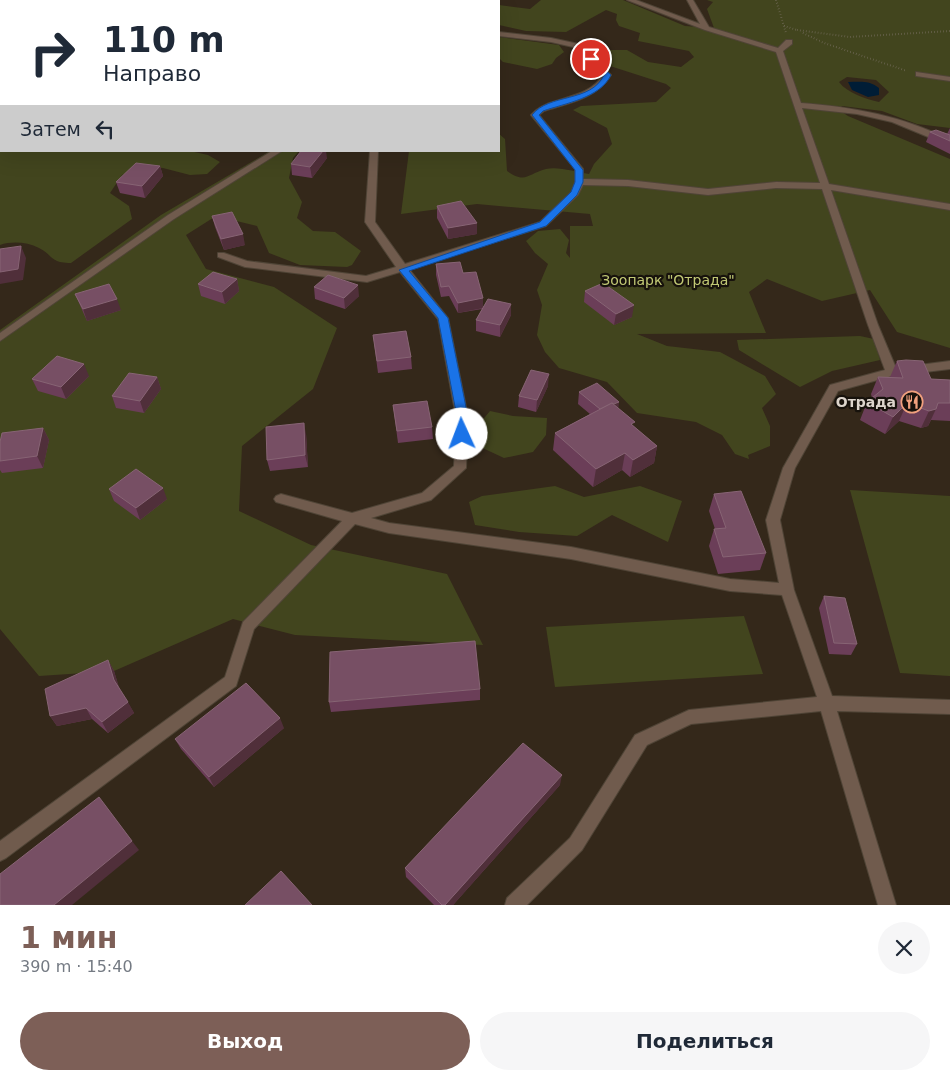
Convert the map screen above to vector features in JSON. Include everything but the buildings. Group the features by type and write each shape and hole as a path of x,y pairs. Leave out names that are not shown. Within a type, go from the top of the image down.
{"street":[{"path":"690,0 707,29"},
{"path":"633,1 707,29 779,52"},
{"path":"221,256 244,264 367,279 403,270 543,224 574,193 579,182 579,170 535,115 541,109 593,91 604,83 607,75 591,59 584,48 551,40 500,34"},
{"path":"779,52 789,42"},
{"path":"779,52 873,325 892,372"},
{"path":"919,74 950,79"},
{"path":"798,105 865,112 891,119 950,143"},
{"path":"0,338 171,217 276,152"},
{"path":"0,852 232,681 248,626 353,518 426,497 460,468 462,417 443,318 403,270 370,222 374,152"},
{"path":"579,182 608,180 709,192 751,190 776,185 826,186 950,207"},
{"path":"887,905 827,703 787,590 773,520 789,468 834,388 892,372 950,365"},
{"path":"281,499 389,528 571,553 730,585 787,590"},
{"path":"514,905 576,844 641,740 689,717 827,703 950,707"}],"path":[{"path":"776,0 789,42"},
{"path":"784,26 824,43 919,74"},
{"path":"797,30 850,37 950,31"}],"green space":[{"name":"Зоопарк \"Отрада\"","path":"541,0 623,0 685,26 714,28 707,9 713,2 707,0 950,0 950,128 917,124 882,111 842,106 839,110 848,116 950,159 950,348 897,332 870,290 822,301 767,279 749,292 766,333 637,334 667,346 720,352 765,376 776,394 762,408 770,426 770,446 748,455 749,459 735,454 722,435 696,422 637,413 607,382 559,368 545,352 537,335 542,305 537,290 548,264 535,253 526,241 538,231 560,229 569,240 566,253 570,258 570,226 593,226 590,214 477,204 401,214 409,152 500,152 500,135 505,139 507,171 513,175 526,177 551,168 589,174 594,164 612,144 607,128 573,110 581,106 656,102 671,88 666,84 610,66 599,57 603,50 627,50 648,62 681,67 694,57 689,51 638,41 640,33 619,26 616,20 617,14 606,10 566,32 526,31 500,25 500,5 530,9","holes":["847,77 876,80 889,92 879,102 852,92 839,82"]},
{"path":"500,37 559,45 564,52 552,64 537,69 503,62 500,59"},
{"path":"0,152 194,152 208,155 220,162 207,174 190,175 163,168 139,167 122,175 110,193 129,206 132,219 71,263 59,262 30,244 14,243 0,245"},
{"path":"268,152 298,152 293,158 289,178 302,202 297,218 313,231 335,232 361,251 352,265 347,267 300,265 269,253 257,226 216,216 186,235 206,269 274,287 337,328 313,389 242,446 239,511 311,545 447,574 483,645 295,635 233,619 114,671 39,676 0,629 0,330 161,215"},
{"path":"860,336 874,339 880,360 832,371 800,387 739,350 737,340"},
{"path":"490,411 513,416 547,418 546,435 533,452 504,458 474,444 480,423"},
{"path":"555,486 584,497 640,486 682,501 668,542 612,515 577,536 519,532 475,525 469,502 482,496"},
{"path":"850,490 950,496 950,676 900,673"},
{"path":"744,616 763,674 555,687 546,627"}],"water":[{"path":"848,82 872,84 879,88 879,95 868,97 852,90"}],"place":[{"name":"Отрада","path":"912,402"}],"route":[{"path":"462,434 462,417 443,318 403,270 543,224 574,193 579,182 579,170 535,115 541,109 593,91 604,83 607,75 591,59"}]}
